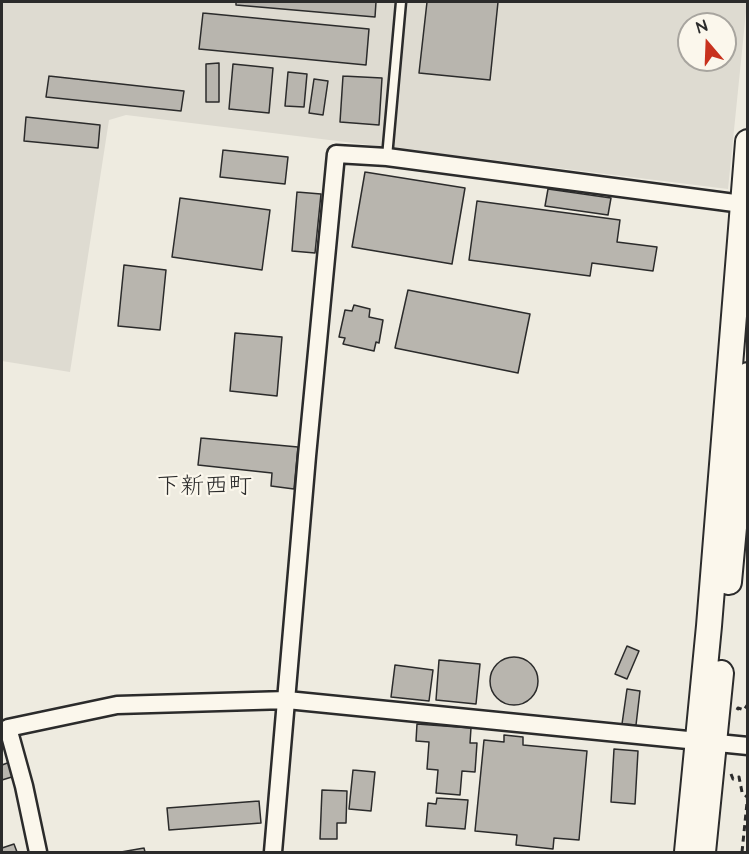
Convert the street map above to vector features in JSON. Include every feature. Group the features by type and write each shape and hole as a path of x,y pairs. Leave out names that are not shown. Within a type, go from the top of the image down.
{"street":[{"path":"704,852 709,626 745,205 747,142"},
{"path":"273,852 336,154 387,157 745,205"},
{"path":"687,852 706,742 747,375"},
{"path":"38,852 24,786 8,728 117,705 287,700 744,746"}],"lane":[{"path":"387,157 401,2"}],"path":[{"path":"738,708 744,711 747,705"},
{"path":"733,779 739,777 742,792 747,795 742,852"}],"shaded area":[{"path":"2,2 747,2 728,189 126,115 109,120 70,372 2,361"}],"building":[{"path":"236,2 376,2 375,17 236,5"},
{"path":"427,2 498,2 490,80 419,73"},
{"path":"203,13 369,29 366,65 199,49"},
{"path":"219,63 219,102 206,102 206,64"},
{"path":"233,64 273,68 269,113 229,109"},
{"path":"288,72 307,74 304,107 285,106"},
{"path":"49,76 184,91 181,111 46,97"},
{"path":"343,76 382,78 379,125 340,122"},
{"path":"314,79 328,81 323,115 309,113"},
{"path":"26,117 100,125 98,148 24,141"},
{"path":"223,150 288,157 285,184 220,177"},
{"path":"365,172 465,188 452,264 352,247"},
{"path":"548,189 611,198 608,215 545,206"},
{"path":"297,192 321,194 315,253 292,251"},
{"path":"180,198 270,210 262,270 172,257"},
{"path":"477,201 620,220 617,242 657,247 653,271 592,263 590,276 469,260"},
{"path":"124,265 166,270 160,330 118,326"},
{"path":"408,290 530,314 518,373 395,348"},
{"path":"354,305 370,309 369,317 383,320 379,343 376,342 374,351 343,344 345,338 339,337 345,310 352,311"},
{"path":"235,333 282,337 277,396 230,391"},
{"path":"201,438 298,447 294,489 271,486 272,473 198,465"},
{"path":"627,646 639,651 627,679 615,674"},
{"path":"509,657 519,657 534,667 538,681 534,695 528,701 519,705 509,705 494,695 490,686 490,676 500,661"},
{"path":"439,660 480,664 476,704 436,700"},
{"path":"395,665 433,670 429,701 391,697"},
{"path":"627,689 640,691 636,725 622,724"},
{"path":"417,724 471,728 470,743 477,743 475,772 462,771 460,795 436,793 438,770 427,769 429,742 416,741"},
{"path":"504,735 523,737 523,745 587,751 579,840 554,838 553,849 516,845 517,835 475,831 484,740 504,742"},
{"path":"614,749 638,751 635,804 611,802"},
{"path":"10,762 15,776 2,780 2,765"},
{"path":"353,770 375,772 371,811 349,809"},
{"path":"322,790 347,791 346,823 337,823 337,839 320,839"},
{"path":"437,798 468,800 465,829 426,826 428,803 436,804"},
{"path":"259,801 261,823 169,830 167,808"},
{"path":"14,844 17,852 2,852 2,848"},
{"path":"144,848 145,852 121,852"}],"district":[{"name":"下新西町","path":"204,488"}]}
